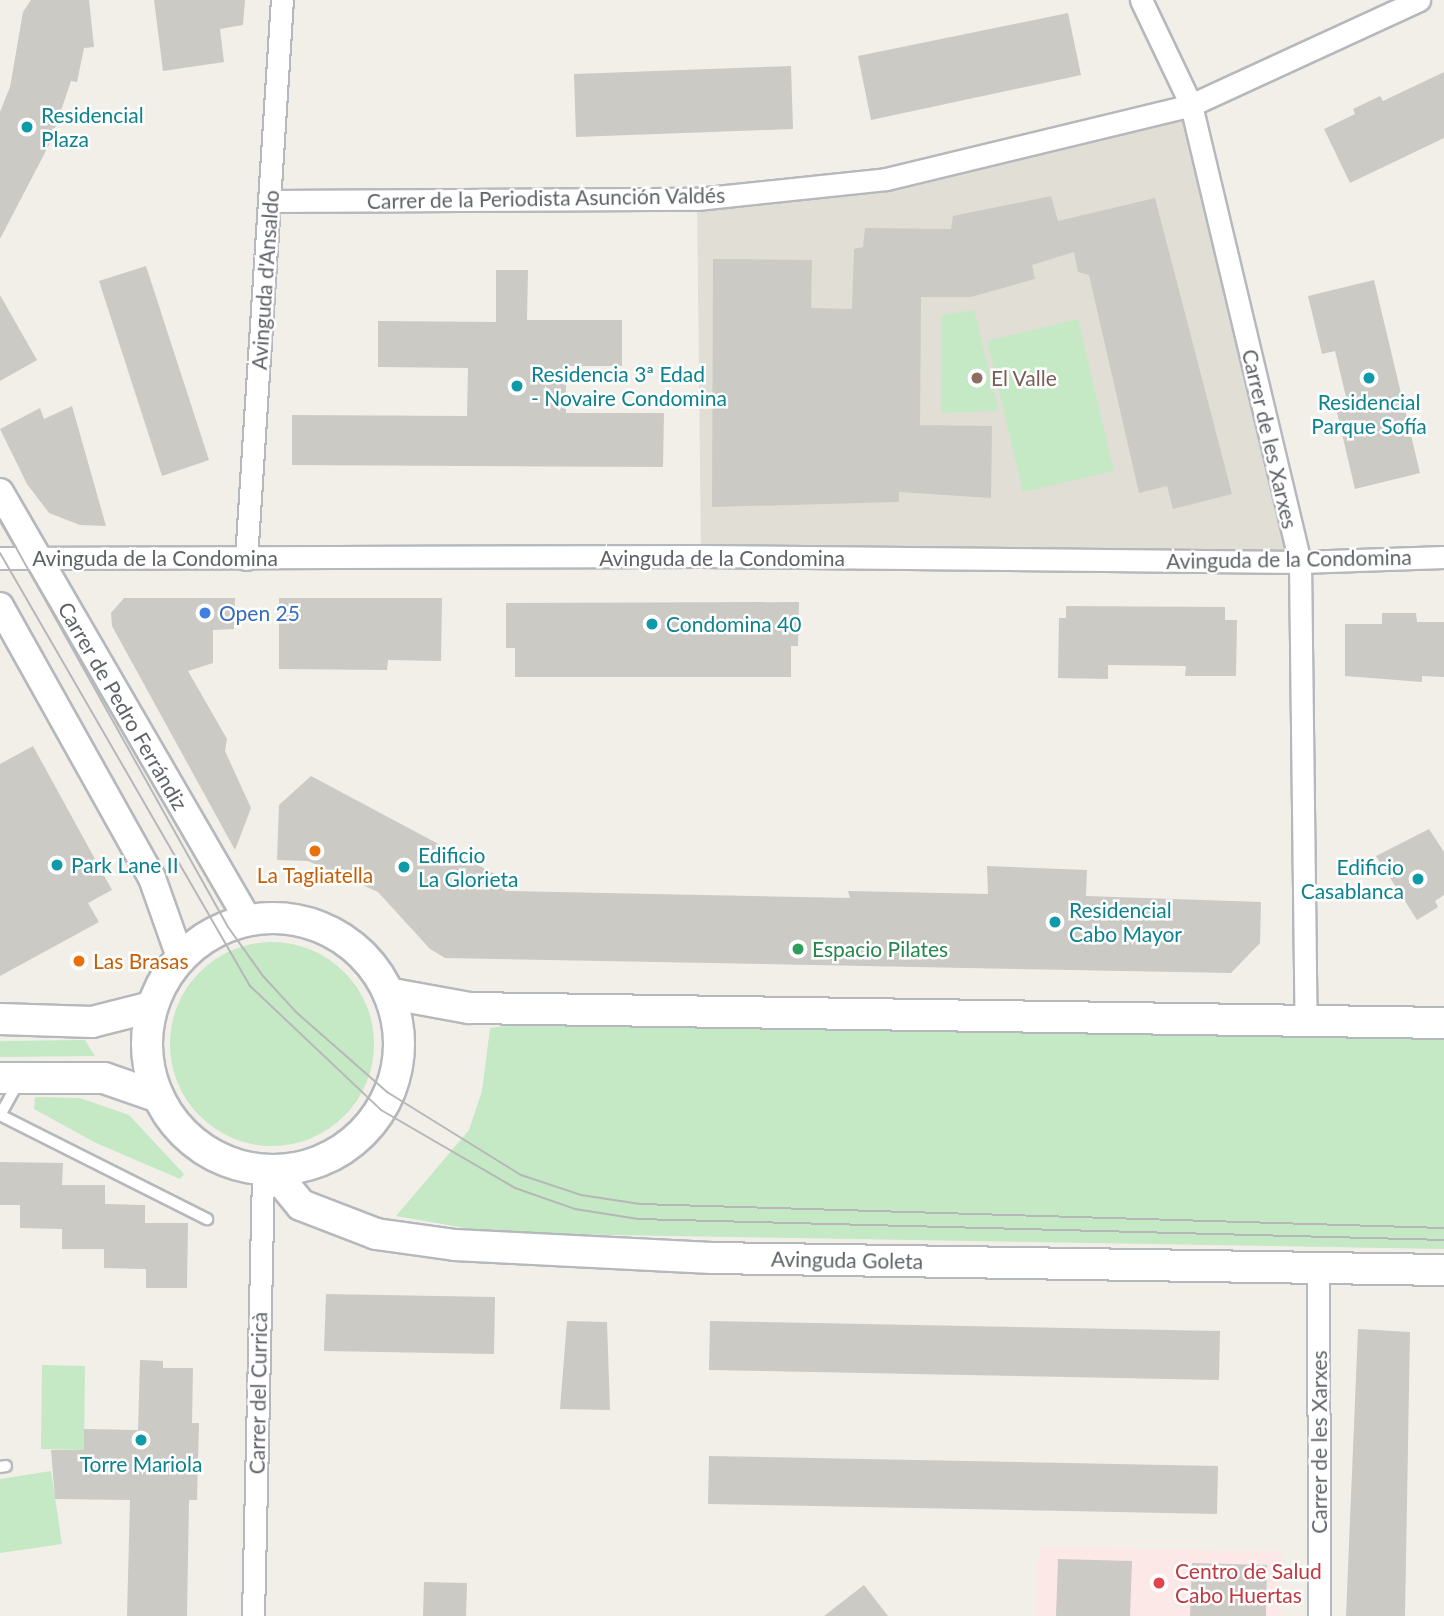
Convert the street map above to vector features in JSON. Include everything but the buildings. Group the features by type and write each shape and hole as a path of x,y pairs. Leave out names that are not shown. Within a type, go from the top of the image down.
{"main road":[{"path":"283,919 325,930 379,970 392,994 402,1030 397,1064 381,1110 363,1132 320,1161 268,1171 224,1161 188,1139 156,1096 145,1053 150,1006 180,957 215,931 248,920 283,919"},
{"path":"392,994 469,1008 1444,1023"},
{"path":"0,1019 92,1022 150,1006"},
{"path":"10,1078 103,1078 156,1096"},
{"name":"Avinguda Goleta","path":"268,1171 301,1205 376,1234 455,1245 712,1258 1444,1270"}],"street":[{"name":"Avinguda d'Ansaldo","path":"246,559 282,0"},
{"name":"Carrer de les Xarxes","path":"1141,0 1191,105 1300,562 1306,1021"},
{"name":"Carrer de la Periodista Asunción Valdés","path":"270,201 697,199 886,179 1191,105 1419,0"},
{"name":"Carrer de Pedro Ferrándiz","path":"0,492 248,920"},
{"name":"Avinguda de la Condomina","path":"0,558 701,556 1300,562 1444,557"},
{"path":"0,606 152,878 180,957"},
{"name":"Carrer del Curricà","path":"253,1616 268,1171"},
{"name":"Carrer de les Xarxes","path":"1318,1268 1319,1616"}],"lane":[{"path":"10,1078 9,1105 0,1115 206,1219"}],"shaded area":[{"name":"El Valle","path":"1191,105 1300,562 701,556 697,199 886,179"},
{"name":"Centro de Salud Cabo Huertas","path":"1039,1547 1282,1551 1281,1616 1036,1616"}],"green space":[{"path":"974,310 999,411 941,413 942,315"},
{"path":"1078,319 1114,471 1023,492 987,341"},
{"path":"272,942 311,949 344,972 367,1005 374,1044 367,1083 344,1116 311,1139 272,1146 233,1139 200,1116 177,1083 170,1044 177,1005 200,972 233,949"},
{"path":"531,1023 1444,1037 1444,1249 494,1233 396,1216 469,1130 482,1091 490,1028"},
{"path":"85,1040 95,1056 0,1057 0,1041"},
{"path":"35,1097 80,1098 129,1115 184,1174 180,1179 96,1143 34,1109"},
{"path":"42,1365 85,1366 84,1450 41,1449"},
{"path":"51,1471 62,1544 0,1553 0,1479"}],"tram line":[{"path":"0,519 228,927 263,976 297,1013 387,1092 521,1175 581,1195 640,1204 1444,1228"},
{"path":"0,553 250,986 381,1110 515,1188 575,1209 638,1219 1444,1240"}],"place":[{"name":"Residencial Plaza","path":"27,127"},
{"name":"El Valle","path":"977,378"},
{"name":"Residencial Parque Sofía","path":"1369,378"},
{"name":"Residencia 3ª Edad - Novaire Condomina","path":"517,386"},
{"name":"Open 25","path":"205,613"},
{"name":"Condomina 40","path":"652,624"},
{"name":"La Tagliatella","path":"315,851"},
{"name":"Park Lane II","path":"57,865"},
{"name":"Edificio La Glorieta","path":"404,867"},
{"name":"Edificio Casablanca","path":"1418,879"},
{"name":"Residencial Cabo Mayor","path":"1055,922"},
{"name":"Espacio Pilates","path":"798,949"},
{"name":"Las Brasas","path":"79,961"},
{"name":"Torre Mariola","path":"141,1440"},
{"name":"Centro de Salud Cabo Huertas","path":"1159,1583"}]}
